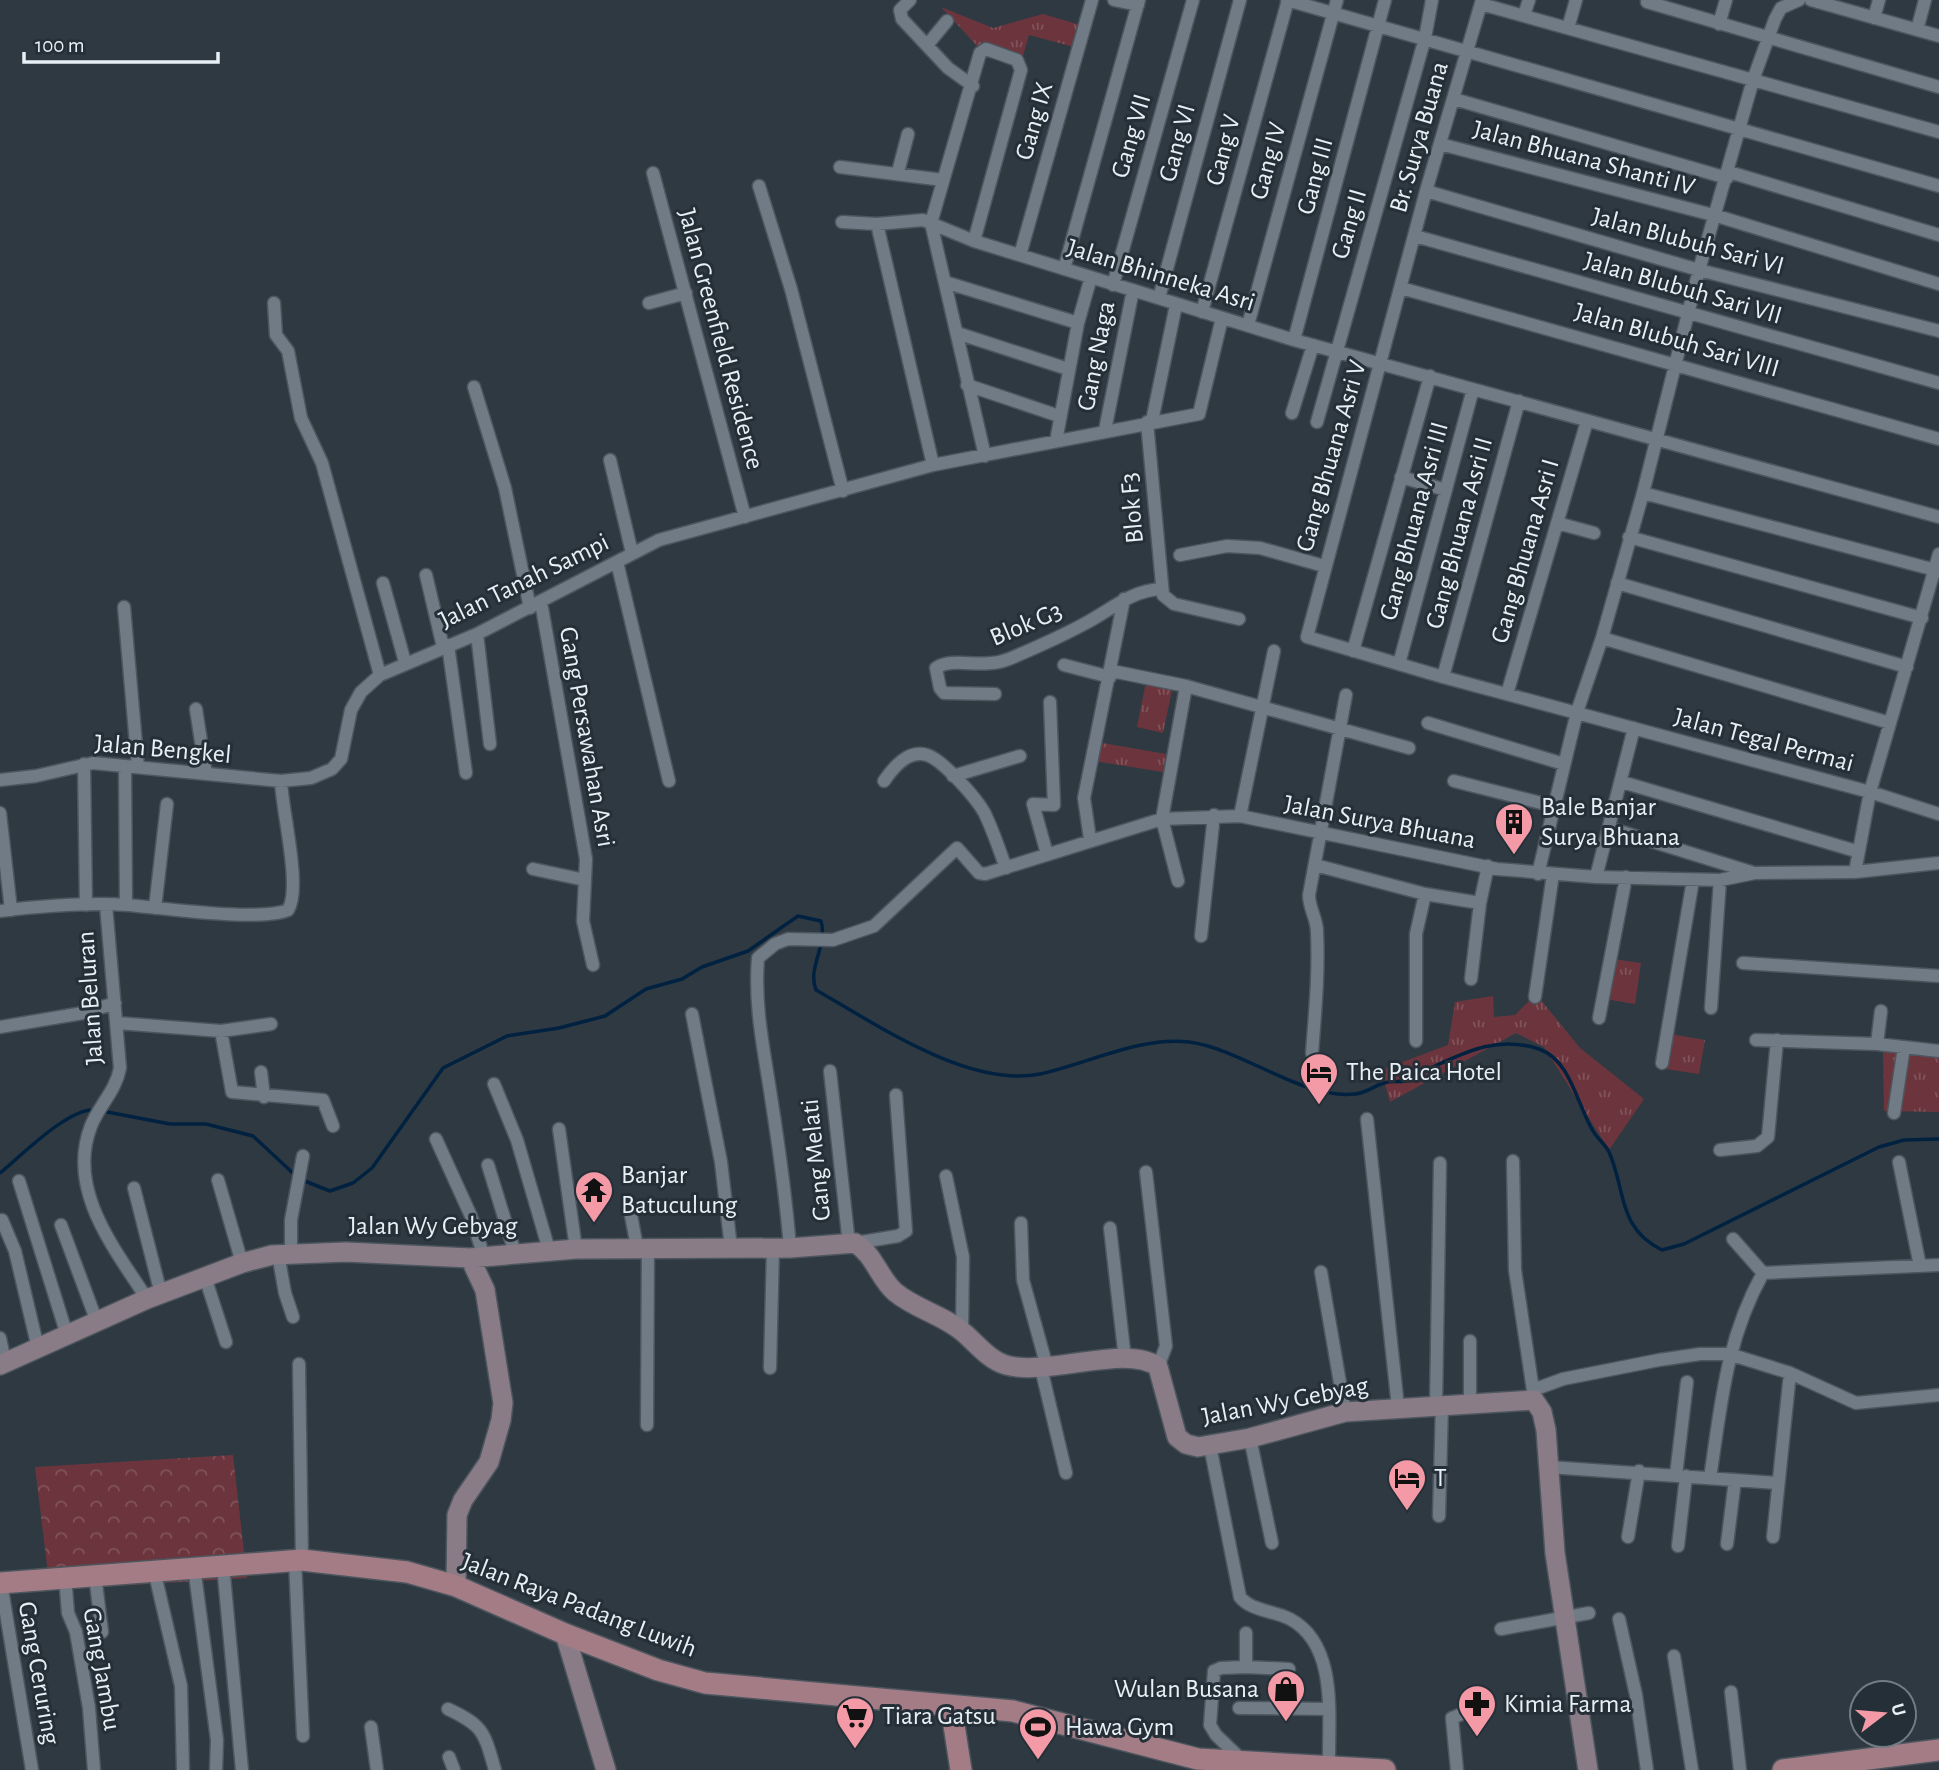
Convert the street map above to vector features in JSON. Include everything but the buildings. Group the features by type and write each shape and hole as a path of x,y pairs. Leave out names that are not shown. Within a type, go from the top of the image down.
{"main road":[{"name":"Jalan Raya Padang Luwih","path":"1,1583 299,1560 407,1573 456,1586 565,1634 658,1670 705,1684 1013,1711 1198,1759 1385,1770"},
{"path":"951,1706 961,1770"},
{"path":"1783,1770 1858,1765 1939,1750"}],"street":[{"path":"909,0 899,14 955,74 973,86"},
{"name":"Gang IX","path":"1020,255 1092,0"},
{"path":"1064,269 1139,3 1114,0"},
{"name":"Gang VII","path":"1113,285 1193,0"},
{"name":"Gang VI","path":"1158,298 1240,0"},
{"path":"1288,0 1334,8 1468,52 1939,186"},
{"name":"Gang V","path":"1202,312 1288,0"},
{"name":"Gang III","path":"1294,340 1385,0"},
{"name":"Gang II","path":"1317,422 1424,38 1432,0"},
{"path":"1524,15 1529,0"},
{"path":"1568,28 1576,0"},
{"path":"1718,24 1726,0"},
{"path":"1538,874 1577,712 1602,638 1643,493 1699,270 1717,216 1753,80 1768,35 1781,8 1799,0"},
{"path":"1811,0 1939,36"},
{"path":"1874,18 1879,0"},
{"path":"1917,30 1925,0"},
{"path":"1481,2 1939,132"},
{"name":"Br. Surya Buana","path":"1401,288 1481,2"},
{"path":"1647,2 1718,24 1768,35 1939,87"},
{"name":"Gang IV","path":"1248,325 1334,8"},
{"path":"928,44 947,21"},
{"path":"974,241 1021,70 1020,62 984,49 931,223 985,456"},
{"path":"1454,99 1939,235"},
{"path":"898,172 908,134"},
{"name":"Jalan Bhuana Shanti IV","path":"1440,144 1717,216 1939,284"},
{"path":"840,167 898,172 943,180"},
{"name":"Jalan Greenfield Residence","path":"653,173 745,517"},
{"path":"759,186 791,289 843,491"},
{"name":"Jalan Blubuh Sari VI","path":"1426,191 1699,270 1939,331"},
{"path":"842,222 877,224 923,220 931,223"},
{"name":"Jalan Bhinneka Asri","path":"931,223 974,241 1294,340 1939,517"},
{"path":"877,224 933,465"},
{"name":"Jalan Blubuh Sari VII","path":"1415,236 1939,383"},
{"path":"1055,441 1078,323 1091,277"},
{"path":"947,283 1078,323"},
{"name":"Gang Bhuana Asri V","path":"1307,637 1401,288"},
{"name":"Jalan Blubuh Sari VIII","path":"1401,288 1677,363 1939,439"},
{"name":"Gang Naga","path":"1105,430 1133,290"},
{"path":"649,303 686,293"},
{"path":"274,303 276,335 288,351 300,418 323,463 380,675"},
{"name":"Blok F3","path":"1162,589 1149,422 1177,305"},
{"name":"Jalan Tanah Sampi","path":"281,781 311,778 332,769 341,759 351,710 360,692 380,675 405,662 477,634 632,553 684,531 933,465 1200,413 1222,318"},
{"path":"957,333 1068,369"},
{"path":"1292,413 1313,345"},
{"path":"1353,651 1430,376"},
{"path":"967,385 1059,416"},
{"name":"Gang Persawahan Asri","path":"474,387 505,488 535,605 576,793 586,859 583,921 593,965"},
{"name":"Gang Bhuana Asri III","path":"1399,664 1473,389"},
{"name":"Gang Bhuana Asri II","path":"1443,677 1519,401"},
{"name":"Gang Bhuana Asri I","path":"1507,694 1587,421"},
{"path":"610,460 632,553"},
{"path":"1401,477 1446,490"},
{"path":"1643,493 1937,570"},
{"path":"1557,523 1594,533"},
{"path":"1629,537 1922,618"},
{"path":"1180,555 1227,546 1260,548 1324,566"},
{"path":"1855,872 1856,850 1870,792 1937,570 1939,554"},
{"path":"617,562 669,781"},
{"path":"426,575 445,646 466,773"},
{"path":"383,583 405,662"},
{"path":"1617,583 1907,667"},
{"path":"1162,589 1165,599 1170,602 1239,619"},
{"name":"Blok G3","path":"995,694 944,693 940,688 936,668 954,662 982,666 998,663 1086,623 1138,592 1162,589"},
{"path":"1090,839 1084,798 1124,599"},
{"path":"124,607 138,767"},
{"path":"477,634 490,744"},
{"name":"Jalan Tegal Permai","path":"1307,637 1443,677 1938,810"},
{"path":"1602,638 1890,723"},
{"path":"1240,816 1274,651"},
{"path":"1064,665 1186,686 1409,748"},
{"path":"1178,881 1162,819 1186,686"},
{"path":"1312,1053 1318,948 1315,918 1309,904 1346,695"},
{"path":"1047,853 1033,804 1054,805 1050,702"},
{"path":"196,709 206,774"},
{"path":"1428,723 1564,764"},
{"path":"1596,877 1634,727"},
{"path":"884,781 895,764 920,755 931,757 953,776 982,809 1006,868"},
{"path":"953,776 1020,756"},
{"path":"84,764 86,905"},
{"name":"Jalan Bengkel","path":"0,780 36,776 84,764 281,781"},
{"path":"125,766 126,905"},
{"path":"0,813 5,911 86,905 251,913 288,910 292,901 293,876 281,781"},
{"path":"1454,781 1553,806"},
{"path":"1622,782 1856,850"},
{"path":"155,908 167,804"},
{"path":"1201,936 1214,815"},
{"name":"Jalan Surya Bhuana","path":"781,1248 784,1180 760,1037 755,987 758,958 775,944 788,939 833,940 874,926 957,848 981,875 1090,839 1162,819 1214,815 1240,816 1538,874 1720,880 1755,873 1855,872 1939,863"},
{"path":"1609,828 1755,873"},
{"path":"1315,864 1424,894 1480,903"},
{"path":"1471,979 1480,903 1488,866"},
{"name":"Gang Persawahan Asri","path":"533,869 585,880"},
{"path":"1535,997 1553,874"},
{"path":"1599,1018 1626,877"},
{"path":"1662,1063 1693,880"},
{"path":"1711,1008 1720,880"},
{"path":"1416,1041 1416,934 1424,894"},
{"name":"Jalan Beluran","path":"106,905 120,1068 115,1087 91,1126 85,1158 92,1200 107,1242 154,1297"},
{"path":"1742,963 1939,976"},
{"path":"0,1027 83,1013 115,1003"},
{"path":"1877,1044 1881,1012"},
{"path":"692,1014 721,1162 731,1248"},
{"path":"117,1023 221,1031 271,1024"},
{"path":"221,1031 232,1092 264,1097 323,1100 333,1126"},
{"path":"1756,1040 1877,1044 1939,1051"},
{"path":"1720,1150 1757,1146 1768,1137 1777,1040"},
{"path":"1894,1113 1904,1047"},
{"path":"261,1072 264,1097"},
{"name":"Gang Melati","path":"830,1072 852,1243"},
{"path":"494,1084 525,1163 549,1250"},
{"path":"852,1243 898,1236 906,1229 896,1095"},
{"path":"1367,1119 1398,1407"},
{"path":"559,1129 576,1249"},
{"path":"436,1139 471,1216 483,1256 485,1290 502,1387 501,1420 489,1462 459,1508 455,1544 456,1586"},
{"path":"1513,1161 1515,1270 1533,1395 1544,1420 1564,1619 1588,1770"},
{"path":"293,1317 285,1293 285,1254 301,1162"},
{"path":"1899,1162 1920,1266"},
{"path":"1439,1516 1440,1163"},
{"path":"488,1165 515,1253"},
{"path":"852,1243 868,1253 894,1291 962,1331 998,1362 1014,1367 1044,1368 1125,1359 1146,1361 1158,1367 1166,1346 1146,1172"},
{"path":"946,1176 963,1257 962,1331"},
{"path":"218,1180 242,1263"},
{"path":"19,1181 67,1335"},
{"path":"134,1188 154,1297"},
{"path":"630,1210 642,1247 647,1425"},
{"path":"2,1220 15,1251 38,1348"},
{"path":"1020,1223 1023,1280 1066,1473"},
{"path":"61,1225 97,1322"},
{"path":"1110,1228 1125,1359"},
{"path":"1733,1239 1763,1273"},
{"name":"Jalan Wy Gebyag","path":"3,1363 154,1297 242,1263 285,1254 483,1256 576,1249 781,1248 852,1243"},
{"path":"769,1368 781,1248"},
{"path":"1763,1273 1939,1265"},
{"path":"1321,1272 1345,1412"},
{"path":"1710,1478 1729,1354 1741,1313 1763,1273"},
{"path":"205,1278 226,1342"},
{"path":"0,1338 3,1363"},
{"path":"1470,1341 1470,1404"},
{"path":"1533,1395 1563,1379 1700,1354 1729,1354 1790,1373 1856,1403 1939,1395"},
{"path":"299,1364 299,1560 303,1736"},
{"name":"Jalan Wy Gebyag","path":"1158,1367 1177,1437 1186,1444 1210,1446 1345,1412 1470,1404 1533,1395"},
{"path":"1773,1537 1790,1373"},
{"path":"1678,1546 1687,1382"},
{"path":"1250,1438 1272,1543"},
{"path":"1210,1446 1240,1597 1247,1604 1291,1619 1310,1637 1325,1670 1329,1766"},
{"path":"1549,1467 1639,1471 1777,1483"},
{"path":"1628,1537 1639,1471"},
{"path":"1727,1544 1735,1480"},
{"path":"223,1565 242,1770"},
{"path":"194,1567 217,1740 216,1770"},
{"path":"153,1570 181,1686 183,1770"},
{"path":"95,1574 102,1632"},
{"name":"Gang Jambu","path":"65,1576 68,1613 76,1632 89,1708 94,1770"},
{"name":"Gang Ceruring","path":"1,1583 32,1770"},
{"path":"1501,1629 1590,1613"},
{"path":"1619,1619 1636,1695 1647,1770"},
{"path":"1246,1633 1246,1667"},
{"path":"565,1634 606,1770"},
{"path":"1674,1656 1692,1770"},
{"path":"1258,1764 1213,1732 1209,1721 1214,1671 1221,1668 1246,1667 1289,1669"},
{"path":"1731,1692 1740,1770"},
{"path":"1239,1708 1328,1709"},
{"path":"448,1709 475,1722 485,1738 495,1770"},
{"path":"1457,1770 1452,1718 1464,1713"},
{"path":"371,1727 377,1770"},
{"path":"449,1757 454,1770"}],"green space":[{"path":"941,7 993,28 1043,14 1080,25 1074,47 1029,35 1022,59 979,48"},
{"path":"1146,682 1172,690 1163,733 1137,727"},
{"path":"1091,741 1166,754 1163,772 1088,760"},
{"path":"1606,958 1641,963 1635,1004 1599,998"},
{"path":"1536,994 1580,1048 1644,1099 1609,1150 1544,1047 1516,1033 1390,1102 1381,1070 1448,1045 1455,1002 1493,996 1494,1017 1515,1015"},
{"path":"1664,1033 1705,1040 1699,1074 1659,1068"},
{"path":"1883,1051 1939,1051 1939,1112 1884,1111"},
{"path":"233,1455 247,1578 50,1590 35,1467"}],"waterway":[{"path":"302,1180 330,1191 353,1183 372,1168 443,1068 507,1036 559,1028 605,1016 646,989 682,979 702,967 748,951 798,916 821,921 822,939 814,973 816,990 924,1050 983,1072 1012,1076 1040,1074 1133,1047 1170,1041 1189,1042 1209,1046 1314,1089 1335,1094 1355,1094 1387,1082 1410,1080 1472,1050 1498,1044 1525,1045 1539,1049 1550,1055 1566,1073 1587,1120 1609,1152 1625,1207 1637,1231 1662,1250 1684,1244 1879,1147 1904,1140 1939,1139"},
{"path":"0,1173 58,1125 83,1111 94,1110"},
{"path":"102,1111 170,1124 206,1124 253,1136 296,1176"}],"place":[{"name":"Bale Banjar Surya Bhuana","path":"1514,856"},
{"name":"The Paica Hotel","path":"1319,1106"},
{"name":"Banjar Batuculung","path":"594,1224"},
{"name":"T","path":"1407,1512"},
{"name":"Wulan Busana","path":"1286,1723"},
{"name":"Kimia Farma","path":"1477,1738"},
{"name":"Tiara Gatsu","path":"855,1750"},
{"name":"Hawa Gym","path":"1038,1761"}]}
